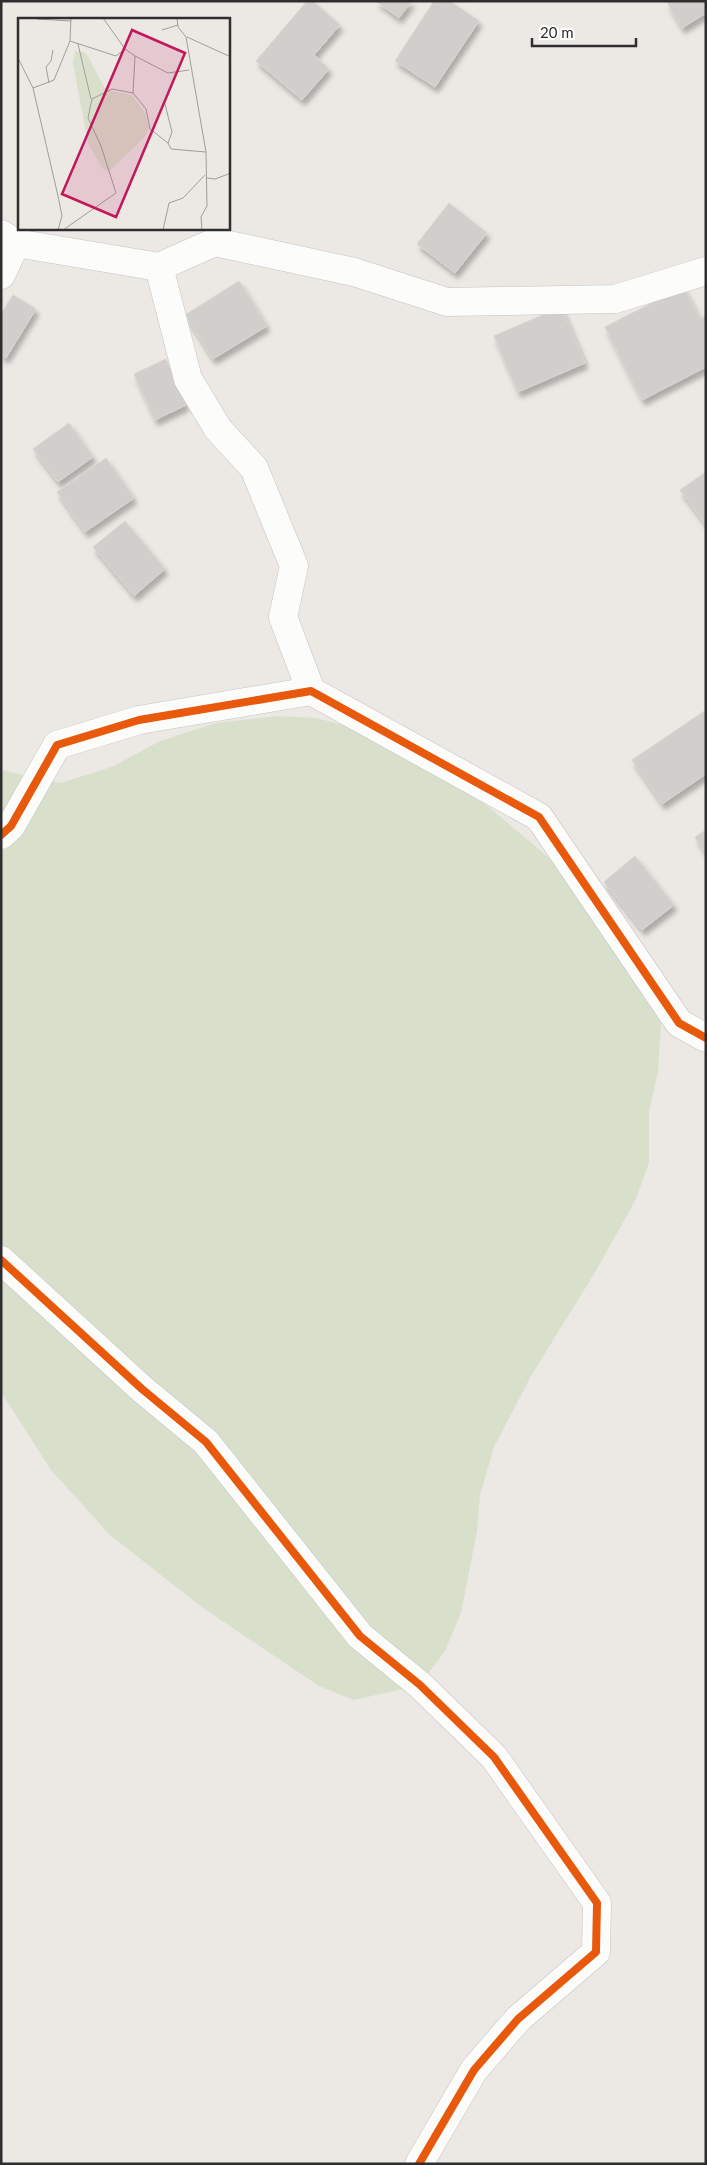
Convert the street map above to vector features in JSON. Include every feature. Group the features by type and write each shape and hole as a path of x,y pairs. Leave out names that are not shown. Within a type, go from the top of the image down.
{"street":[{"path":"1,275 9,238 159,267 215,242 354,272 447,302 615,299 706,271"},
{"path":"159,267 188,379 218,428 254,468 294,566 282,617 311,691"},
{"path":"1,835 11,826 57,745 139,720 311,691 539,817 679,1022 706,1038"},
{"path":"1,1260 142,1389 206,1442 360,1636 420,1685 494,1758 597,1903 596,1952 518,2019 474,2070 419,2164"}],"green space":[{"path":"277,716 316,718 363,730 478,798 547,856 646,976 661,1023 658,1072 649,1111 649,1163 635,1201 594,1274 531,1376 494,1447 480,1495 477,1531 461,1613 445,1651 420,1685 354,1700 319,1686 203,1608 110,1535 51,1470 1,1392 1,770 61,783 114,766 160,741 216,723"}],"building":[{"path":"307,1 313,1 340,25 314,55 329,69 302,100 256,61"},
{"path":"376,1 412,1 399,18"},
{"path":"434,1 450,1 479,21 435,87 395,61"},
{"path":"706,1 706,13 682,28 667,2"},
{"path":"449,203 487,233 455,273 417,244"},
{"path":"239,281 267,326 213,359 185,315"},
{"path":"683,287 700,319 706,316 706,367 642,400 605,327"},
{"path":"13,295 36,309 6,358 1,355 1,314"},
{"path":"561,307 585,363 518,392 494,336"},
{"path":"166,359 186,405 155,420 134,374"},
{"path":"69,423 93,457 58,482 33,449"},
{"path":"106,458 134,498 85,532 57,492"},
{"path":"706,472 706,525 680,490"},
{"path":"125,521 165,569 134,596 93,547"},
{"path":"706,710 706,774 662,804 632,760"},
{"path":"706,830 706,854 695,837"},
{"path":"635,856 674,905 642,930 604,882"}],"cycle path":[{"path":"1,835 11,826 57,745 139,720 311,691 539,817 679,1023 706,1038"},
{"path":"1,1260 142,1389 206,1442 360,1636 420,1685 494,1757 597,1903 596,1952 518,2019 474,2070 419,2164"}]}
